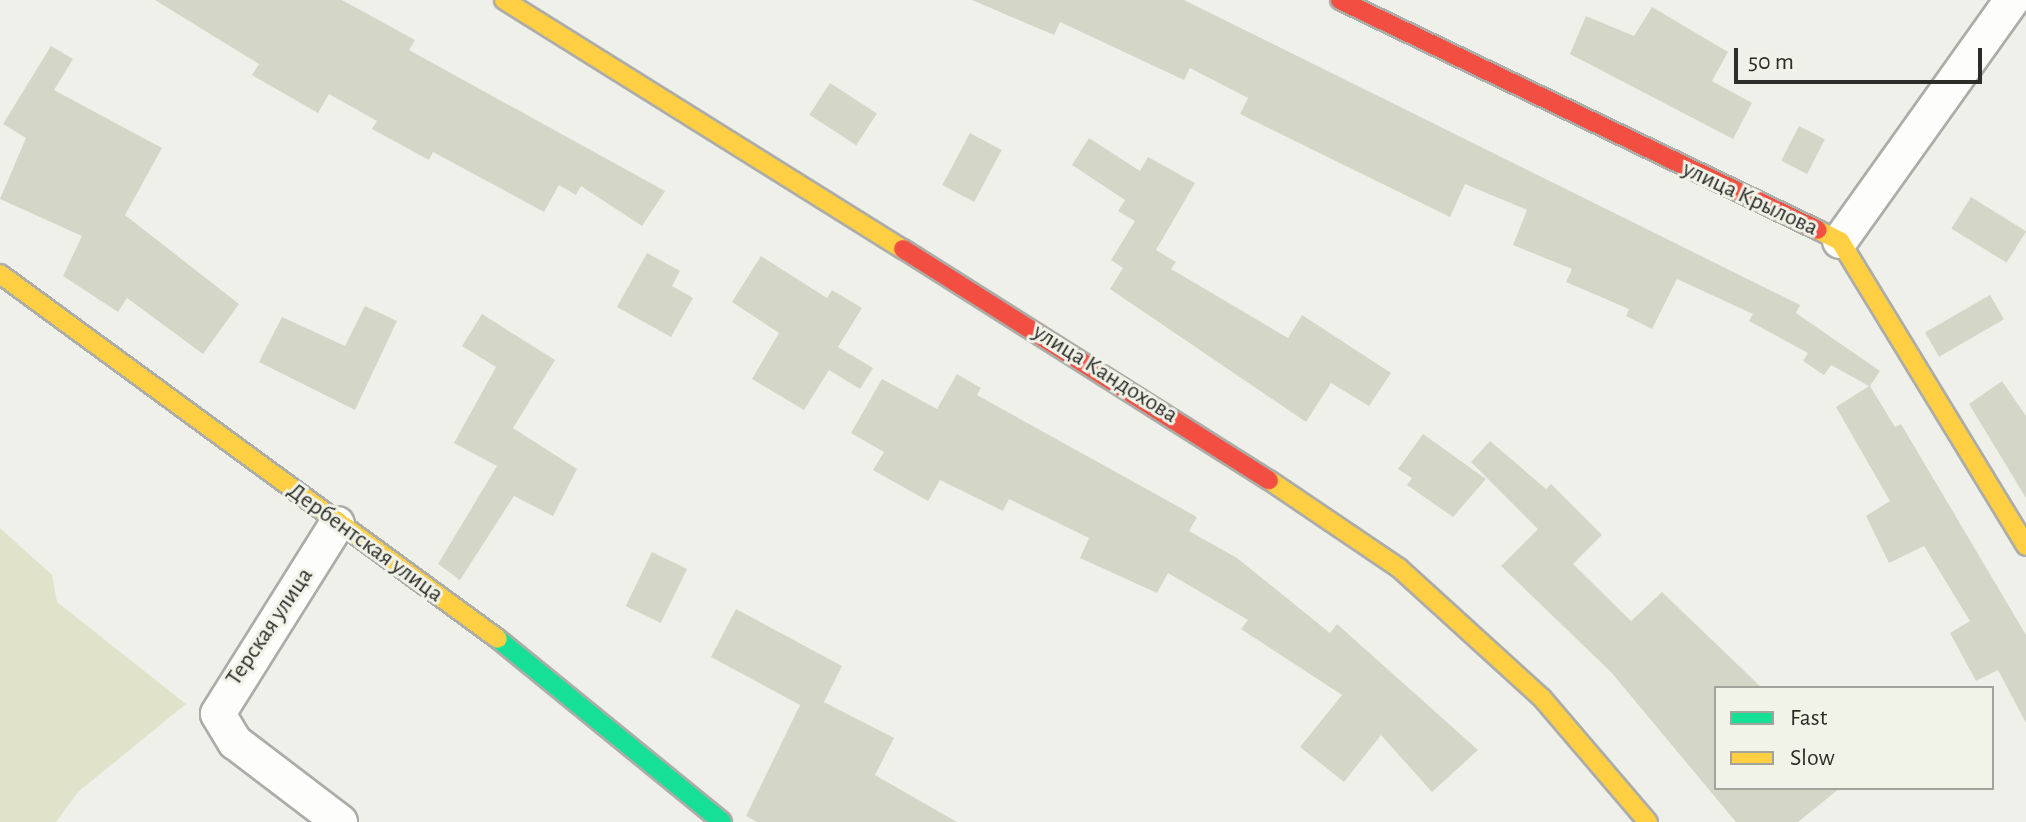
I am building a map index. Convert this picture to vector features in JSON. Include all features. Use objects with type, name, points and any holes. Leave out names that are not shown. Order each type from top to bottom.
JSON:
[{"type":"street","name":"улица Кандохова","points":[[504,0],[1203,435],[1399,568],[1542,698],[1648,822]]},
{"type":"street","name":"улица Крылова","points":[[1340,0],[1840,241],[2026,546]]},
{"type":"street","points":[[1840,241],[2012,0]]},
{"type":"street","name":"Дербентская улица","points":[[0,274],[526,660],[722,822]]},
{"type":"street","name":"Терская улица","points":[[337,524],[218,714],[235,742],[340,822]]},
{"type":"green space","points":[[0,528],[52,575],[57,602],[186,704],[78,792],[56,822],[0,822]]},
{"type":"building","points":[[155,0],[342,0],[415,40],[409,50],[665,191],[642,226],[581,186],[576,195],[559,185],[544,212],[433,152],[429,160],[372,129],[377,121],[329,94],[318,113],[252,75],[259,64]]},
{"type":"building","points":[[972,0],[1184,0],[1800,305],[1796,313],[1880,371],[1870,386],[1895,427],[1901,424],[2026,635],[2026,723],[1998,670],[1976,681],[1950,633],[1970,621],[1924,546],[1889,563],[1866,516],[1890,501],[1836,407],[1869,386],[1831,365],[1824,375],[1803,361],[1808,353],[1749,321],[1753,314],[1677,279],[1652,329],[1626,316],[1629,309],[1566,282],[1572,269],[1513,245],[1527,210],[1465,184],[1450,217],[1240,114],[1248,98],[1190,68],[1184,80],[1060,22],[1054,35]]},
{"type":"building","points":[[1652,7],[1728,52],[1712,81],[1752,103],[1733,139],[1570,54],[1586,16],[1634,36]]},
{"type":"building","points":[[51,46],[73,59],[54,90],[162,148],[125,215],[239,304],[203,354],[127,298],[118,312],[63,276],[82,236],[0,199],[26,138],[3,124]]},
{"type":"building","points":[[830,83],[877,113],[856,145],[809,115]]},
{"type":"building","points":[[1799,126],[1825,139],[1807,174],[1781,161]]},
{"type":"building","points":[[970,133],[1002,150],[974,202],[942,185]]},
{"type":"building","points":[[1089,138],[1140,171],[1148,157],[1195,183],[1156,250],[1176,262],[1171,269],[1288,338],[1302,315],[1391,373],[1369,406],[1331,383],[1306,422],[1110,289],[1123,268],[1111,260],[1135,221],[1118,211],[1125,200],[1072,165]]},
{"type":"building","points":[[1971,197],[2026,231],[2007,263],[1951,228]]},
{"type":"building","points":[[647,253],[680,271],[672,286],[693,298],[671,337],[617,307]]},
{"type":"building","points":[[761,256],[827,298],[832,290],[862,308],[838,347],[873,368],[860,389],[829,370],[804,410],[752,379],[779,333],[732,302]]},
{"type":"building","points":[[1990,295],[2004,319],[1939,357],[1925,332]]},
{"type":"building","points":[[365,306],[397,321],[355,410],[259,362],[282,317],[345,346]]},
{"type":"building","points":[[482,314],[555,360],[513,428],[577,469],[553,516],[514,496],[460,580],[438,564],[497,466],[454,443],[496,367],[462,346]]},
{"type":"building","points":[[957,374],[981,388],[977,395],[1197,517],[1189,531],[1237,558],[1330,633],[1337,624],[1478,750],[1432,792],[1381,735],[1344,782],[1300,747],[1342,695],[1241,629],[1248,620],[1168,573],[1157,593],[1080,558],[1089,538],[1009,499],[1003,511],[940,480],[928,501],[873,470],[884,452],[851,433],[882,379],[937,409]]},
{"type":"building","points":[[2002,381],[2026,416],[2026,498],[1969,404]]},
{"type":"building","points":[[1423,434],[1486,479],[1453,517],[1407,485],[1412,478],[1398,469]]},
{"type":"building","points":[[1490,441],[1546,489],[1551,484],[1602,535],[1573,564],[1631,621],[1662,592],[1760,686],[1714,686],[1714,790],[1838,790],[1798,822],[1736,822],[1611,672],[1501,566],[1538,529],[1471,462]]},
{"type":"building","points":[[652,552],[687,569],[661,623],[626,606]]},
{"type":"building","points":[[736,609],[842,666],[824,702],[894,738],[875,775],[957,822],[757,822],[746,816],[800,705],[711,657]]},
{"type":"traffic: fast","points":[[498,639],[722,822]]},
{"type":"traffic: slow","points":[[504,0],[903,249]]},
{"type":"traffic: slow","points":[[1818,230],[1840,241],[2026,546]]},
{"type":"traffic: slow","points":[[0,274],[498,639]]},
{"type":"traffic: slow","points":[[1269,480],[1399,568],[1542,698],[1648,822]]},
{"type":"traffic: jam","points":[[1340,0],[1818,230]]},
{"type":"traffic: jam","points":[[903,249],[1269,480]]}]
